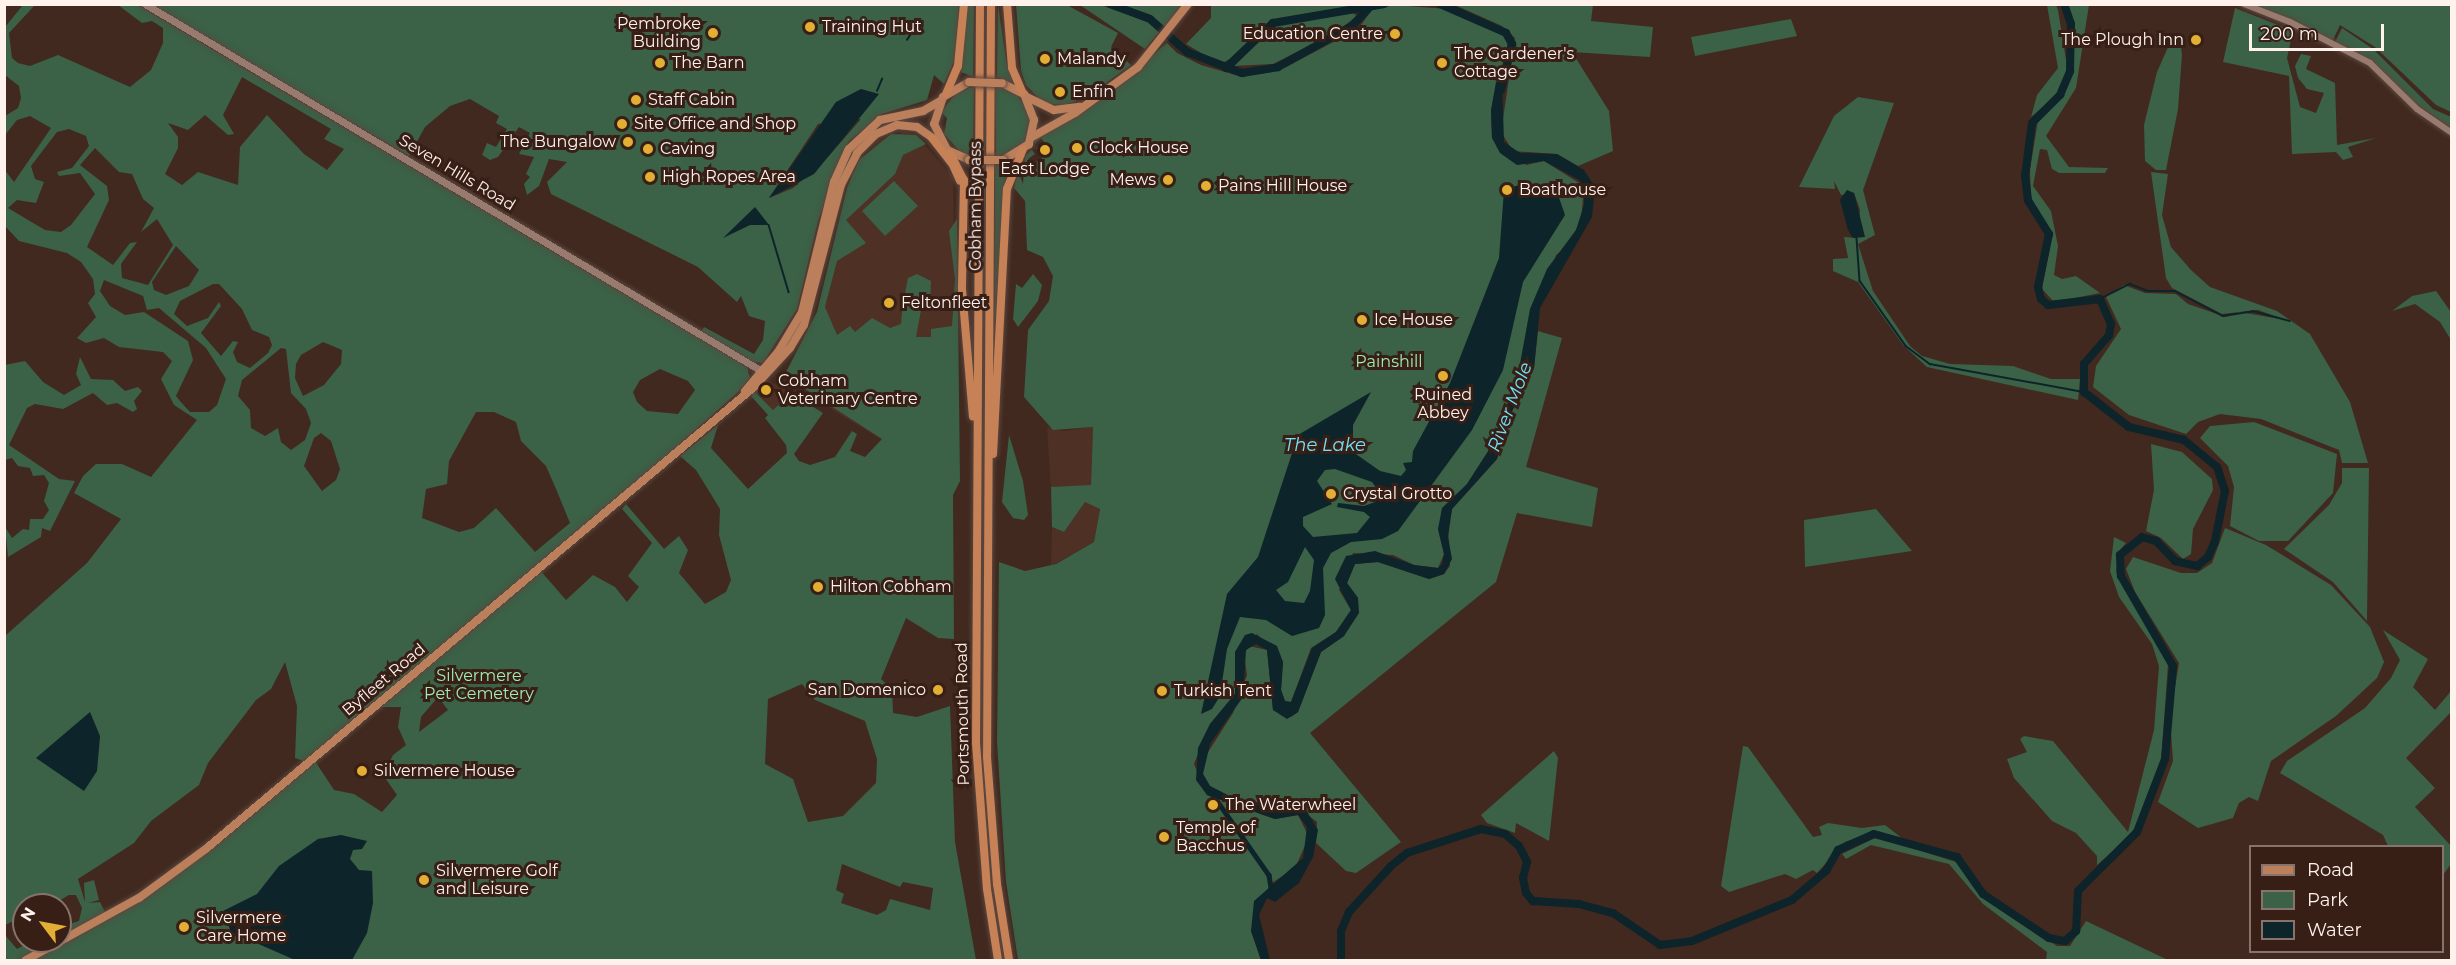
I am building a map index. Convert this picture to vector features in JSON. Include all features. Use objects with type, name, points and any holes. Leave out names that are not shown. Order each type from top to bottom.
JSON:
[{"type":"highway","points":[[946,94],[958,66],[964,4]]},
{"type":"highway","name":"Cobham Bypass","points":[[977,466],[980,4]]},
{"type":"highway","name":"Cobham Bypass","points":[[988,479],[991,4]]},
{"type":"highway","points":[[1007,4],[1012,68],[1025,94]]},
{"type":"highway","points":[[932,138],[958,173],[962,210]]},
{"type":"highway","points":[[988,479],[1008,181],[1023,150]]},
{"type":"highway","points":[[950,153],[963,173],[963,289],[977,466]]},
{"type":"highway","name":"Portsmouth Road","points":[[977,466],[977,785],[998,960]]},
{"type":"highway","name":"Portsmouth Road","points":[[988,479],[989,814],[1009,960]]},
{"type":"main road","name":"Seven Hills Road","points":[[145,4],[762,370]]},
{"type":"main road","points":[[932,138],[950,153],[969,160],[1003,160],[1023,150],[1032,137],[1082,106],[1133,70],[1158,46],[1186,8],[1193,4]]},
{"type":"main road","points":[[941,144],[934,124],[940,101],[946,94],[969,82],[1002,83],[1054,110],[1082,106]]},
{"type":"main road","points":[[1025,94],[1034,115],[1032,137]]},
{"type":"main road","name":"Byfleet Road","points":[[26,960],[139,898],[207,848],[742,395],[802,312],[834,182],[849,150],[880,120],[923,111],[940,101]]},
{"type":"main road","name":"Byfleet Road","points":[[762,370],[804,325],[825,258],[844,178],[863,146],[897,125],[913,126],[932,138]]},
{"type":"street","points":[[2244,4],[2290,22],[2370,63],[2417,109],[2451,133]]},
{"type":"shaded area","name":"Feltonfleet","points":[[904,132],[916,135],[953,177],[958,486],[833,410],[786,372],[817,312],[852,172],[878,141]]},
{"type":"shaded area","points":[[768,380],[791,393],[773,410],[755,392]]},
{"type":"shaded area","points":[[1047,427],[1064,431],[1093,427],[1091,486],[1051,487]]},
{"type":"shaded area","points":[[1085,502],[1100,508],[1094,542],[1051,566],[1052,527],[1064,532]]},
{"type":"green space","points":[[1211,4],[1368,5],[1271,21],[1240,54],[1220,64],[1186,44],[1211,18]]},
{"type":"green space","name":"Silvermere Pet Cemetery","points":[[23,5],[35,5],[9,33],[12,58],[18,63],[30,66],[58,55],[130,87],[151,70],[163,43],[163,28],[152,21],[142,23],[118,5],[138,5],[747,367],[750,378],[738,392],[539,569],[566,600],[593,575],[615,587],[627,602],[639,587],[628,576],[652,543],[622,509],[626,504],[664,549],[679,536],[688,550],[679,573],[705,604],[726,592],[731,580],[719,535],[720,509],[696,470],[680,456],[718,425],[711,448],[748,489],[787,453],[786,445],[765,418],[768,415],[751,396],[755,392],[773,410],[791,393],[823,413],[794,454],[799,461],[810,465],[835,457],[852,431],[857,434],[850,451],[865,457],[882,439],[791,380],[786,372],[817,312],[847,188],[859,160],[891,134],[916,135],[926,144],[903,155],[895,174],[846,220],[866,243],[837,261],[825,307],[837,335],[850,326],[855,332],[872,318],[890,328],[901,324],[903,300],[922,305],[916,337],[931,337],[931,329],[952,326],[955,279],[949,231],[957,219],[960,481],[953,495],[954,639],[938,638],[906,618],[881,679],[892,689],[893,713],[917,717],[950,706],[955,842],[976,960],[5,960],[5,935],[12,943],[12,953],[72,953],[72,923],[79,921],[82,908],[76,895],[72,893],[12,893],[12,922],[5,925],[5,636],[87,563],[121,519],[74,493],[83,476],[96,464],[122,464],[151,477],[197,420],[174,405],[161,379],[172,361],[163,352],[119,347],[104,338],[86,343],[77,338],[96,317],[88,303],[95,294],[93,279],[81,262],[67,253],[19,241],[5,226],[4,169],[14,182],[51,128],[30,116],[17,120],[5,135],[5,116],[18,108],[21,98],[19,86],[5,75],[5,27]],"holes":[[[242,77],[331,129],[324,139],[344,149],[327,170],[304,154],[267,115],[240,147],[238,185],[198,172],[182,185],[165,174],[178,148],[178,137],[168,123],[188,130],[205,115],[228,135],[234,134],[223,115]],[[69,129],[86,136],[89,146],[72,168],[57,172],[59,176],[80,173],[95,194],[71,225],[61,232],[45,230],[8,208],[17,200],[36,203],[44,182],[35,179],[31,166],[57,132]],[[95,148],[119,172],[132,174],[143,199],[154,208],[141,232],[157,219],[173,245],[148,285],[122,278],[121,264],[137,242],[130,243],[113,265],[87,247],[109,200],[107,186],[80,165]],[[176,246],[199,270],[189,286],[166,295],[154,290],[152,282]],[[104,280],[143,296],[147,310],[159,308],[206,348],[226,379],[217,405],[209,412],[190,412],[176,396],[193,360],[188,341],[144,312],[125,315],[110,306],[100,291]],[[213,284],[219,284],[242,309],[252,330],[269,337],[272,345],[268,353],[250,368],[237,362],[233,352],[238,342],[233,341],[221,356],[201,333],[221,306],[219,302],[208,318],[187,326],[174,314],[180,301]],[[323,342],[342,350],[341,364],[324,385],[303,396],[295,378],[296,364],[301,355]],[[281,348],[286,349],[291,393],[306,409],[311,423],[305,440],[291,450],[281,442],[278,428],[265,436],[251,428],[250,410],[238,396],[242,380]],[[660,369],[688,381],[695,390],[678,414],[647,411],[637,402],[633,392],[640,380]],[[476,412],[494,412],[516,422],[521,441],[546,466],[570,523],[535,552],[496,508],[474,528],[459,532],[422,518],[426,489],[447,484],[449,461]],[[321,433],[331,441],[340,469],[336,480],[322,491],[304,466],[314,438]],[[285,662],[297,706],[295,758],[306,762],[170,876],[107,916],[100,902],[88,903],[99,900],[94,880],[84,883],[85,902],[78,879],[134,843],[151,821],[199,785],[208,763],[256,700],[271,689]],[[802,684],[815,700],[865,721],[877,759],[876,783],[843,816],[808,822],[793,779],[765,764],[768,699]],[[438,697],[448,710],[419,732],[421,717]],[[374,707],[401,707],[398,727],[406,745],[393,755],[383,775],[397,795],[382,812],[354,794],[334,790],[315,761]],[[842,864],[900,887],[903,882],[933,888],[930,910],[890,899],[886,910],[877,915],[841,903],[844,894],[836,890]]]},
{"type":"green space","points":[[150,5],[959,5],[956,57],[944,84],[934,75],[927,100],[882,114],[849,141],[818,221],[797,309],[763,363],[749,361],[700,333],[704,327],[754,354],[763,340],[765,321],[749,316],[741,296],[737,302],[698,267],[551,194],[547,182],[567,162],[549,159],[539,186],[527,195],[524,184],[530,177],[526,174],[534,157],[519,154],[530,133],[519,127],[498,157],[490,160],[482,155],[487,143],[496,147],[507,129],[496,123],[499,116],[470,99],[450,106],[425,127],[409,156]],"holes":[[[861,119],[828,157],[793,188],[769,198],[818,124]]]},
{"type":"green space","points":[[967,5],[974,5],[973,77],[961,72]]},
{"type":"green space","points":[[998,5],[1007,66],[1016,84],[997,77]]},
{"type":"green space","points":[[1016,5],[1067,5],[1118,33],[1111,47],[1131,65],[1089,95],[1066,105],[1044,104],[1026,85],[1021,70]]},
{"type":"green space","points":[[1080,5],[1101,5],[1148,22],[1160,31],[1145,49]]},
{"type":"green space","points":[[1122,5],[1182,5],[1165,27],[1149,14]]},
{"type":"green space","name":"Painshill","points":[[1394,5],[1448,9],[1503,35],[1508,43],[1491,110],[1492,138],[1526,165],[1544,161],[1584,186],[1581,220],[1568,245],[1556,255],[1496,439],[1438,529],[1444,554],[1438,568],[1414,565],[1393,555],[1353,553],[1339,590],[1351,610],[1336,632],[1311,648],[1291,702],[1285,701],[1281,690],[1283,662],[1257,634],[1235,652],[1235,694],[1210,724],[1194,764],[1207,795],[1275,819],[1298,815],[1309,837],[1295,868],[1270,884],[1251,931],[1261,960],[1018,960],[1006,882],[997,742],[999,562],[1025,571],[1056,564],[1094,542],[1100,509],[1085,502],[1064,532],[1052,527],[1051,487],[1091,485],[1093,427],[1053,430],[1024,397],[1028,330],[1049,301],[1053,276],[1043,257],[1027,250],[1025,201],[1014,188],[1018,170],[1023,184],[1025,156],[1032,150],[1035,154],[1028,159],[1030,163],[1043,160],[1036,148],[1044,142],[1041,138],[1034,144],[1036,139],[1104,96],[1167,43],[1177,53],[1201,65],[1242,77],[1286,67],[1358,29],[1372,10]]},
{"type":"green space","points":[[1455,5],[1593,5],[1591,21],[1653,27],[1650,57],[1572,52],[1609,111],[1613,151],[1578,166],[1557,154],[1513,151],[1501,132],[1515,38],[1502,26]]},
{"type":"green space","points":[[2047,5],[2056,5],[2058,10],[2068,72],[2057,95],[2031,117],[2037,95],[2058,68]]},
{"type":"green space","points":[[2068,5],[2089,5],[2076,88],[2046,136],[2069,167],[2108,168],[2105,173],[2059,173],[2052,169],[2047,150],[2040,149],[2033,186],[2051,211],[2058,246],[2054,275],[2062,279],[2076,276],[2100,293],[2054,302],[2042,289],[2052,237],[2031,200],[2030,170],[2038,120],[2058,102],[2073,72],[2074,22]]},
{"type":"green space","points":[[2256,5],[2451,5],[2451,112],[2436,105],[2375,47],[2340,25],[2332,42]]},
{"type":"green space","points":[[2235,8],[2293,31],[2287,58],[2300,107],[2316,113],[2324,93],[2307,89],[2298,78],[2295,66],[2301,54],[2311,56],[2306,69],[2335,83],[2337,145],[2376,138],[2348,147],[2353,157],[2343,160],[2336,152],[2292,154],[2289,76],[2223,62]]},
{"type":"green space","points":[[1353,13],[1357,16],[1336,32],[1273,64],[1234,66],[1276,25]]},
{"type":"green space","points":[[1791,19],[1797,36],[1695,56],[1691,37]]},
{"type":"green space","points":[[2342,28],[2373,49],[2433,109],[2451,117],[2451,128],[2415,103],[2379,67],[2335,42]]},
{"type":"green space","points":[[2173,36],[2180,37],[2182,55],[2178,109],[2166,170],[2156,170],[2145,161],[2144,125],[2157,72]]},
{"type":"green space","points":[[974,87],[973,156],[963,155],[944,134],[947,118],[941,112],[958,91]]},
{"type":"green space","points":[[995,87],[1013,90],[1031,113],[1026,142],[1009,156],[996,156]]},
{"type":"green space","points":[[1858,97],[1894,103],[1863,190],[1875,235],[1858,244],[1873,291],[1910,346],[1922,356],[1950,364],[2013,366],[2051,379],[2080,379],[2078,400],[1927,367],[1903,345],[1858,282],[1833,271],[1833,259],[1848,258],[1844,237],[1857,238],[1860,210],[1854,193],[1841,195],[1834,181],[1835,189],[1799,187],[1834,116]]},
{"type":"green space","points":[[1015,159],[1005,182],[998,319],[994,319],[995,166]]},
{"type":"green space","points":[[2151,172],[2168,174],[2162,215],[2171,247],[2191,270],[2210,287],[2277,311],[2310,334],[2350,402],[2368,463],[2342,463],[2339,450],[2261,419],[2220,414],[2198,422],[2186,434],[2129,415],[2093,387],[2096,366],[2121,329],[2106,297],[2124,285],[2145,293],[2176,294],[2188,304],[2226,317],[2240,312],[2222,314],[2172,288],[2166,278]],"holes":[[[2258,310],[2286,320],[2240,312]]]},
{"type":"green space","points":[[894,181],[918,206],[885,236],[862,211]]},
{"type":"green space","points":[[917,274],[931,281],[930,305],[904,298],[908,278]]},
{"type":"green space","points":[[1033,274],[1042,285],[1038,301],[1018,327],[1013,319],[1016,284],[1022,288]]},
{"type":"green space","points":[[2436,291],[2451,312],[2451,340],[2440,322],[2415,304],[2392,311],[2412,296]]},
{"type":"green space","points":[[1538,331],[1562,338],[1526,467],[1598,488],[1592,527],[1517,513],[1496,582],[1310,733],[1401,842],[1356,873],[1346,871],[1316,843],[1317,822],[1299,808],[1271,808],[1235,799],[1210,786],[1203,774],[1203,760],[1233,713],[1247,675],[1244,654],[1249,646],[1267,650],[1273,710],[1291,717],[1298,712],[1321,652],[1344,636],[1358,598],[1347,583],[1355,564],[1378,562],[1429,579],[1444,574],[1450,566],[1448,529],[1452,509],[1497,459],[1508,419],[1534,368]]},
{"type":"green space","points":[[80,357],[91,379],[113,380],[125,391],[138,387],[142,391],[134,401],[137,409],[133,412],[117,403],[107,405],[93,393],[63,409],[35,404],[27,408],[9,445],[59,479],[75,481],[50,531],[42,528],[41,537],[8,557],[5,527],[12,538],[23,529],[29,530],[30,519],[43,519],[49,510],[44,501],[49,483],[44,475],[33,476],[30,468],[18,466],[12,458],[5,460],[5,365],[25,361],[43,382],[64,395],[81,385],[76,374]]},
{"type":"green space","points":[[2254,422],[2337,454],[2333,493],[2288,541],[2259,541],[2230,526],[2234,487],[2228,466],[2200,438],[2210,426]]},
{"type":"green space","points":[[1009,435],[1023,481],[1028,515],[1024,520],[1013,518],[1002,502]]},
{"type":"green space","points":[[2151,444],[2182,452],[2212,479],[2213,490],[2193,529],[2191,554],[2183,559],[2161,538],[2146,531],[2154,490]]},
{"type":"green space","points":[[2342,468],[2369,468],[2367,621],[2333,582],[2284,549],[2329,505],[2342,483]]},
{"type":"green space","points":[[1876,509],[1912,551],[1805,567],[1804,520]]},
{"type":"green space","points":[[2225,528],[2266,545],[2331,585],[2370,627],[2384,662],[2377,678],[2336,716],[2271,761],[2258,801],[2249,797],[2239,803],[2233,818],[2198,828],[2158,802],[2173,761],[2170,719],[2179,663],[2135,592],[2126,569],[2133,557],[2181,573],[2197,573],[2212,563]]},
{"type":"green space","points":[[2114,537],[2126,543],[2118,552],[2116,572],[2168,664],[2161,762],[2144,814],[2131,835],[2097,865],[2097,856],[2076,833],[2052,821],[2014,778],[2007,759],[2027,752],[2020,739],[2024,736],[2053,741],[2128,832],[2154,730],[2159,666],[2152,644],[2119,597],[2110,571]]},
{"type":"green space","points":[[2383,630],[2428,659],[2413,687],[2435,710],[2451,691],[2451,712],[2406,758],[2435,788],[2415,807],[2451,846],[2451,864],[2444,874],[2444,845],[2388,845],[2383,835],[2280,773],[2287,761],[2365,708],[2391,678],[2400,660]]},
{"type":"green space","points":[[1743,746],[1748,747],[1813,837],[1822,835],[1819,827],[1828,823],[1862,828],[1885,825],[1903,839],[1877,831],[1845,842],[1817,873],[1813,870],[1796,879],[1785,874],[1729,892],[1721,886]]},
{"type":"green space","points":[[1554,751],[1558,758],[1549,841],[1516,823],[1515,833],[1487,823],[1481,815]]},
{"type":"green space","points":[[1877,837],[1956,862],[1977,892],[2057,946],[2070,946],[2086,921],[2168,960],[2046,960],[2047,952],[1983,904],[1949,864],[1871,845],[1846,859],[1842,854]]},
{"type":"water","points":[[1502,80],[1504,142],[1520,153],[1557,154],[1584,170],[1595,187],[1592,217],[1540,308],[1534,368],[1508,419],[1497,459],[1452,509],[1448,537],[1452,559],[1444,574],[1429,579],[1378,562],[1355,564],[1347,583],[1358,598],[1359,613],[1344,636],[1321,652],[1298,712],[1287,719],[1273,710],[1267,650],[1256,644],[1246,650],[1243,697],[1210,744],[1203,774],[1210,786],[1235,799],[1271,808],[1306,810],[1318,830],[1313,857],[1299,883],[1275,902],[1267,898],[1259,915],[1270,960],[1261,960],[1251,931],[1254,901],[1303,858],[1307,827],[1298,815],[1275,819],[1207,795],[1196,780],[1198,748],[1210,724],[1235,694],[1235,652],[1245,635],[1252,633],[1277,646],[1283,662],[1281,690],[1285,701],[1291,702],[1312,648],[1336,632],[1351,610],[1335,579],[1346,556],[1375,551],[1414,565],[1438,568],[1442,564],[1444,554],[1438,529],[1442,508],[1467,484],[1496,439],[1518,375],[1530,309],[1547,269],[1576,230],[1584,205],[1584,187],[1579,180],[1544,161],[1517,165],[1500,153],[1492,138],[1491,110],[1496,82]]},
{"type":"water","points":[[861,89],[879,94],[814,174],[769,198],[836,102]]},
{"type":"water","name":"The Lake","points":[[1525,183],[1557,192],[1565,215],[1523,282],[1503,370],[1472,430],[1398,531],[1382,539],[1351,542],[1331,553],[1323,568],[1325,615],[1319,628],[1292,636],[1266,620],[1240,617],[1227,649],[1220,696],[1212,709],[1201,714],[1227,594],[1258,557],[1298,435],[1371,392],[1353,425],[1353,452],[1380,471],[1401,476],[1406,470],[1403,463],[1412,462],[1413,451],[1450,383],[1499,258],[1504,190]],"holes":[[[1335,469],[1372,482],[1380,493],[1375,502],[1364,506],[1338,503],[1337,507],[1364,512],[1370,517],[1357,533],[1313,537],[1303,526],[1303,517],[1332,504],[1317,481],[1325,470]],[[1305,547],[1314,560],[1310,591],[1304,603],[1285,601],[1276,590],[1288,582]]]},
{"type":"water","points":[[1847,190],[1854,193],[1865,237],[1853,238],[1848,230],[1840,200]]},
{"type":"water","points":[[755,207],[769,225],[750,225],[723,238]]},
{"type":"water","points":[[90,712],[100,736],[97,771],[84,791],[36,758]]},
{"type":"water","points":[[341,835],[367,841],[362,849],[353,850],[350,859],[359,870],[372,871],[373,903],[367,933],[352,960],[295,960],[231,932],[226,919],[217,914],[257,894],[279,866],[318,839]]},
{"type":"waterway","name":"River Mole","points":[[1110,4],[1150,19],[1187,52],[1242,73],[1278,67],[1352,26],[1369,8]]},
{"type":"waterway","name":"River Mole","points":[[1226,68],[1273,23],[1384,4]]},
{"type":"waterway","name":"River Mole","points":[[1440,4],[1506,33],[1512,44],[1501,90]]},
{"type":"waterway","name":"River Mole","points":[[1341,960],[1341,931],[1349,912],[1391,866],[1407,853],[1481,829],[1505,834],[1519,846],[1527,862],[1523,878],[1526,893],[1533,901],[1579,904],[1613,913],[1660,945],[1692,941],[1792,900],[1826,871],[1838,850],[1874,834],[1957,857],[1983,894],[2049,938],[2065,941],[2076,931],[2078,891],[2137,832],[2165,759],[2173,666],[2121,576],[2120,555],[2142,537],[2156,541],[2175,561],[2197,566],[2208,557],[2215,541],[2225,491],[2217,467],[2184,440],[2129,427],[2084,392],[2084,364],[2109,335],[2111,324],[2100,299],[2048,305],[2041,299],[2038,287],[2049,234],[2028,200],[2025,176],[2032,123],[2060,95],[2070,71],[2071,24],[2064,4]]},
{"type":"waterway","points":[[907,40],[920,20]]},
{"type":"waterway","points":[[877,91],[882,79]]},
{"type":"waterway","points":[[769,225],[789,292]]},
{"type":"waterway","points":[[1857,238],[1860,281],[1906,346],[1930,364],[2084,392]]},
{"type":"waterway","points":[[2100,299],[2130,284],[2148,291],[2175,291],[2223,316],[2253,311],[2290,321]]},
{"type":"waterway","points":[[1211,792],[1269,875],[1271,887]]},
{"type":"place","name":"Training Hut","points":[[810,27]]},
{"type":"place","name":"Pembroke Building","points":[[713,33]]},
{"type":"place","name":"Education Centre","points":[[1395,34]]},
{"type":"place","name":"The Plough Inn","points":[[2196,40]]},
{"type":"place","name":"Malandy","points":[[1045,59]]},
{"type":"place","name":"The Barn","points":[[660,63]]},
{"type":"place","name":"The Gardener's Cottage","points":[[1442,63]]},
{"type":"place","name":"Enfin","points":[[1060,92]]},
{"type":"place","name":"Staff Cabin","points":[[636,100]]},
{"type":"place","name":"Site Office and Shop","points":[[622,124]]},
{"type":"place","name":"The Bungalow","points":[[628,142]]},
{"type":"place","name":"Clock House","points":[[1077,148]]},
{"type":"place","name":"Caving","points":[[648,149]]},
{"type":"place","name":"East Lodge","points":[[1045,150]]},
{"type":"place","name":"High Ropes Area","points":[[650,177]]},
{"type":"place","name":"Mews","points":[[1168,180]]},
{"type":"place","name":"Pains Hill House","points":[[1206,186]]},
{"type":"place","name":"Boathouse","points":[[1507,190]]},
{"type":"place","name":"Feltonfleet","points":[[889,303]]},
{"type":"place","name":"Ice House","points":[[1362,320]]},
{"type":"place","name":"Ruined Abbey","points":[[1443,376]]},
{"type":"place","name":"Cobham Veterinary Centre","points":[[766,390]]},
{"type":"place","name":"Crystal Grotto","points":[[1331,494]]},
{"type":"place","name":"Hilton Cobham","points":[[818,587]]},
{"type":"place","name":"San Domenico","points":[[938,690]]},
{"type":"place","name":"Turkish Tent","points":[[1162,691]]},
{"type":"place","name":"Silvermere House","points":[[362,771]]},
{"type":"place","name":"The Waterwheel","points":[[1213,805]]},
{"type":"place","name":"Temple of Bacchus","points":[[1164,837]]},
{"type":"place","name":"Silvermere Golf and Leisure","points":[[424,880]]},
{"type":"place","name":"Silvermere Care Home","points":[[184,927]]}]
